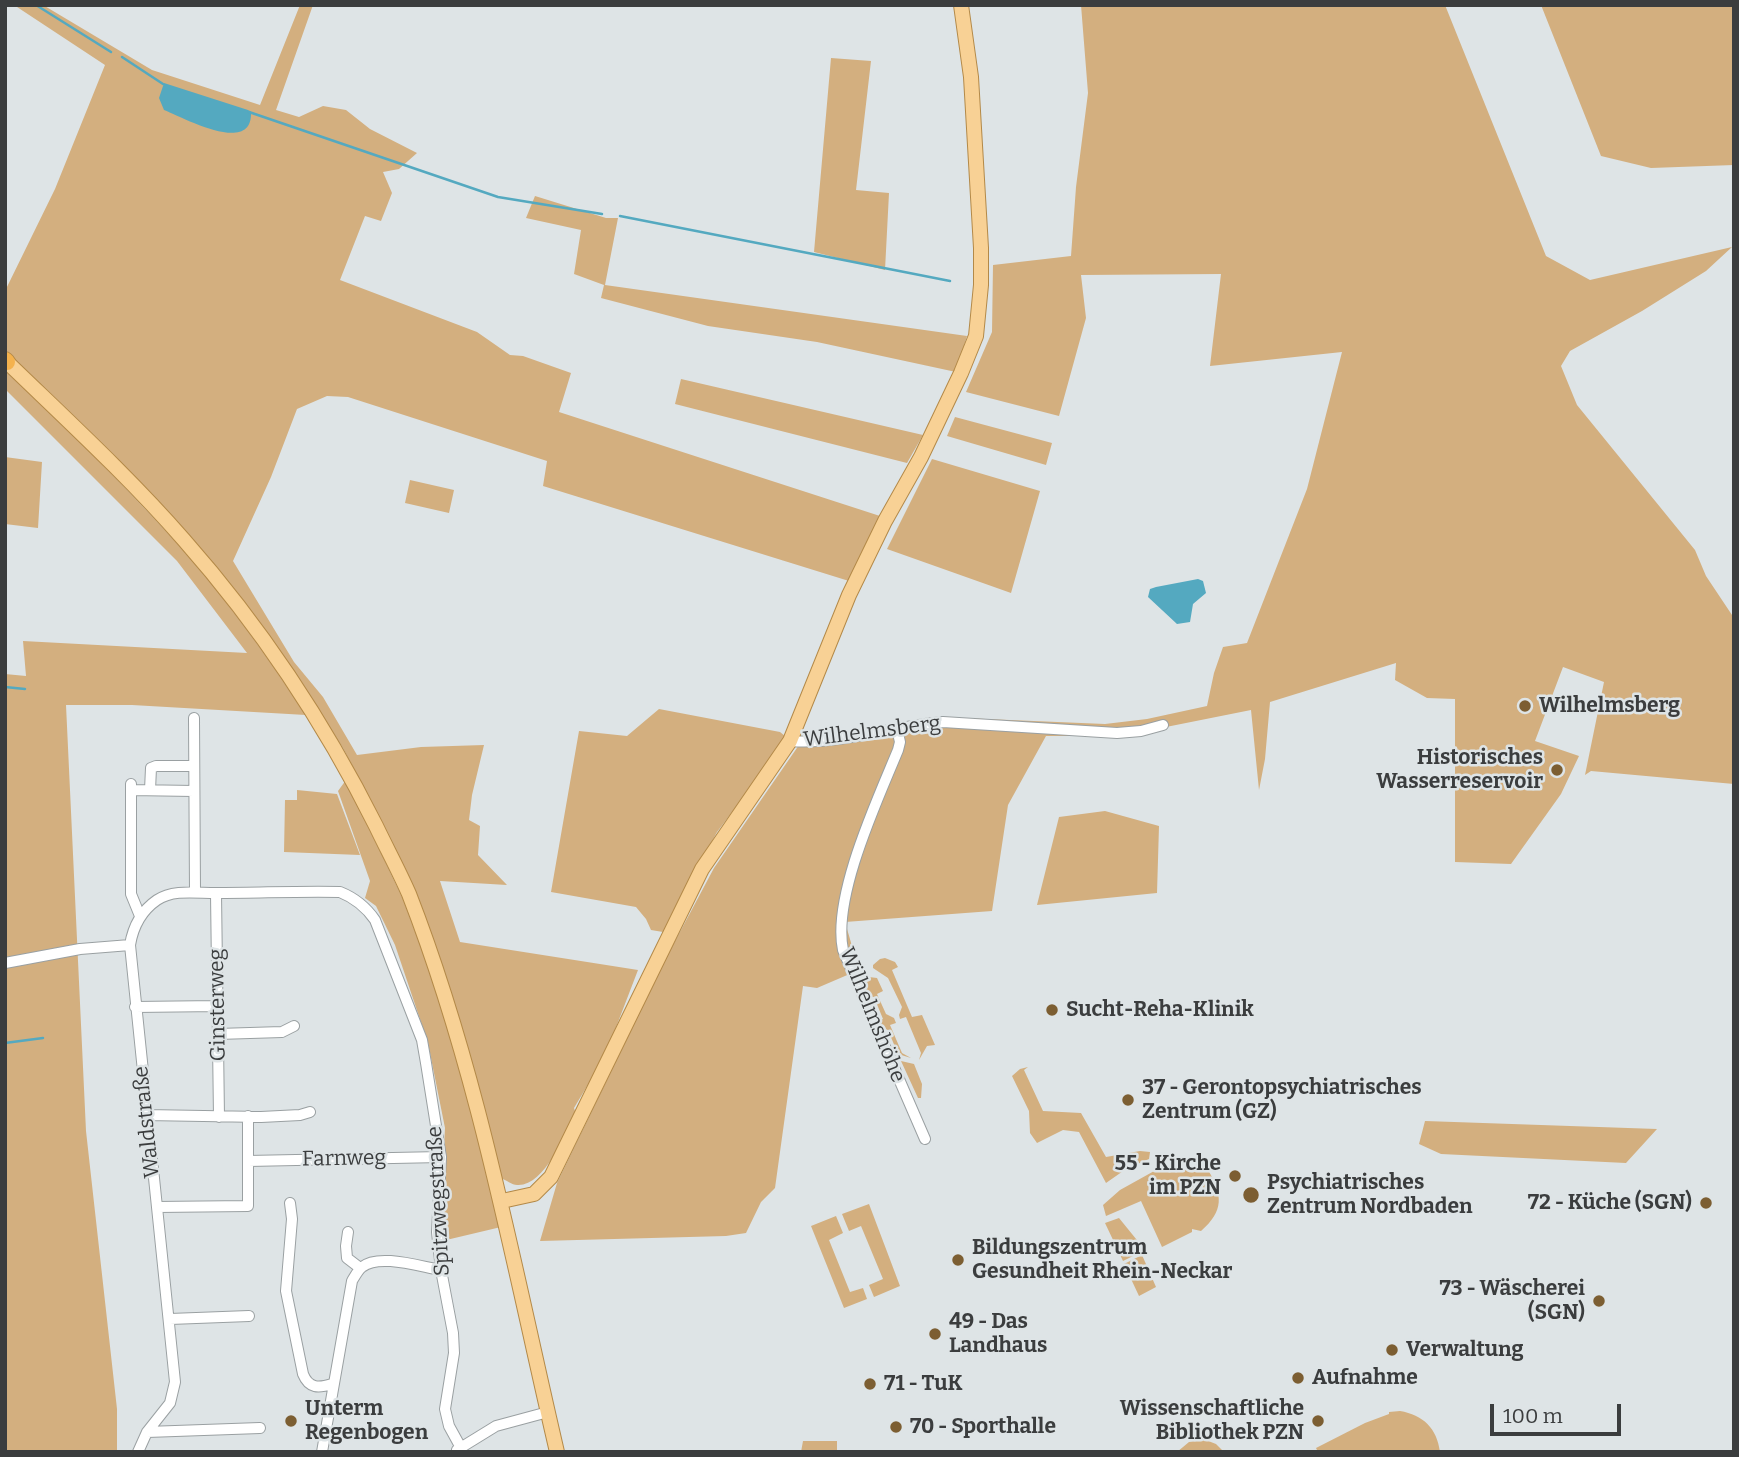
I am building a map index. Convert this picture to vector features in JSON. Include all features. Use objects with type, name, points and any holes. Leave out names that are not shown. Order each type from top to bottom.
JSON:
[{"type":"main road","points":[[502,1201],[534,1194],[551,1177],[702,869],[790,741],[849,595],[932,433],[976,336],[981,248],[971,77],[961,5]]},
{"type":"main road","points":[[6,361],[183,539],[237,604],[286,672],[340,758],[392,859],[408,893],[472,1084],[502,1201],[557,1452]]},
{"type":"street","points":[[194,719],[195,892]]},
{"type":"street","name":"Wilhelmsberg","points":[[790,741],[817,740],[943,722],[1117,733],[1141,731],[1163,725]]},
{"type":"street","name":"Wilhelmshöhe","points":[[897,729],[900,742],[898,750],[855,863],[842,912],[841,939],[925,1139]]},
{"type":"street","points":[[150,790],[151,768],[194,766]]},
{"type":"street","points":[[140,916],[131,894],[131,787],[194,791]]},
{"type":"street","name":"Spitzwegstraße","points":[[140,916],[156,900],[167,895],[195,892],[340,892],[351,896],[366,908],[375,920],[422,1040],[441,1157],[436,1216],[454,1353],[445,1409],[457,1449]]},
{"type":"street","name":"Ginsterweg","points":[[216,894],[219,1117]]},
{"type":"street","name":"Waldstraße","points":[[138,1452],[147,1432],[170,1404],[175,1382],[130,945],[132,931],[140,916]]},
{"type":"street","points":[[5,963],[80,950],[130,945]]},
{"type":"street","points":[[135,1007],[218,1006]]},
{"type":"street","points":[[218,1034],[282,1032],[294,1026]]},
{"type":"street","points":[[146,1115],[219,1117],[300,1115],[310,1112]]},
{"type":"street","points":[[157,1208],[248,1206],[248,1116]]},
{"type":"street","name":"Farnweg","points":[[248,1161],[441,1157]]},
{"type":"street","points":[[289,1203],[292,1219],[286,1291],[303,1374],[313,1387],[332,1384]]},
{"type":"street","points":[[348,1232],[347,1258],[360,1268]]},
{"type":"street","points":[[322,1452],[352,1281],[360,1268],[383,1260],[441,1270]]},
{"type":"street","points":[[170,1319],[249,1317]]},
{"type":"street","points":[[457,1449],[496,1426],[548,1412]]},
{"type":"street","points":[[147,1432],[260,1427]]},
{"type":"shaded area","points":[[14,5],[43,5],[152,70],[260,105],[300,5],[313,5],[276,110],[299,117],[323,106],[346,110],[370,129],[417,153],[399,169],[383,172],[392,193],[381,221],[365,216],[340,280],[477,332],[510,355],[523,356],[571,373],[559,412],[880,516],[849,581],[543,486],[547,461],[348,397],[327,396],[297,409],[271,477],[233,561],[294,662],[323,697],[357,755],[421,747],[484,745],[469,820],[480,826],[478,855],[507,885],[440,881],[460,942],[638,970],[605,1056],[574,1108],[576,1114],[566,1134],[545,1169],[527,1183],[515,1185],[501,1178],[453,1003],[378,815],[343,748],[293,671],[95,439],[5,351],[5,291],[55,189],[105,65]]},
{"type":"shaded area","points":[[1081,5],[1445,5],[1546,256],[1590,280],[1732,247],[1706,271],[1570,351],[1561,366],[1577,405],[1695,550],[1706,576],[1734,618],[1734,784],[1591,771],[1585,775],[1604,682],[1563,667],[1535,741],[1579,756],[1561,794],[1511,864],[1455,862],[1455,699],[1427,698],[1395,680],[1396,663],[1270,702],[1265,759],[1259,790],[1251,710],[1151,730],[1138,736],[1046,736],[1008,805],[992,911],[845,922],[859,970],[817,988],[803,986],[775,1188],[761,1202],[746,1233],[726,1236],[540,1241],[557,1183],[664,962],[714,868],[799,745],[820,743],[816,735],[841,734],[938,717],[1105,724],[1147,719],[1207,706],[1223,647],[1247,643],[1307,489],[1342,352],[1210,366],[1221,274],[1081,275],[1086,318],[1059,416],[966,392],[992,332],[993,265],[1071,256],[1076,187],[1088,93]]},
{"type":"shaded area","points":[[1541,5],[1734,5],[1734,165],[1651,168],[1601,156]]},
{"type":"shaded area","points":[[831,58],[871,61],[856,190],[889,193],[885,270],[814,252]]},
{"type":"shaded area","points":[[535,196],[606,218],[618,218],[605,285],[967,336],[956,372],[817,342],[708,326],[601,298],[604,285],[574,274],[581,230],[526,218]]},
{"type":"shaded area","points":[[5,369],[112,474],[192,561],[243,625],[306,715],[132,705],[66,705],[86,1131],[117,1409],[117,1452],[5,1452],[5,674],[26,676],[23,641],[247,653],[177,561],[5,389]]},
{"type":"shaded area","points":[[681,379],[923,435],[907,463],[675,404]]},
{"type":"shaded area","points":[[955,417],[1052,443],[1046,465],[947,436]]},
{"type":"shaded area","points":[[5,457],[42,462],[38,528],[5,524]]},
{"type":"shaded area","points":[[932,459],[1040,491],[1011,593],[887,549]]},
{"type":"shaded area","points":[[410,480],[454,490],[449,513],[405,503]]},
{"type":"shaded area","points":[[659,709],[780,732],[785,736],[763,771],[717,832],[663,932],[651,930],[636,907],[551,892],[579,731],[627,736]]},
{"type":"shaded area","points":[[346,780],[403,899],[445,1012],[501,1227],[442,1241],[445,1128],[428,1043],[395,945],[376,906],[365,898],[370,881],[338,791]]},
{"type":"shaded area","points":[[297,790],[337,794],[360,855],[284,852],[285,800],[297,800]]},
{"type":"shaded area","points":[[1105,811],[1159,826],[1157,893],[1037,905],[1059,817]]},
{"type":"shaded area","points":[[880,959],[895,962],[898,967],[892,970],[912,1017],[922,1015],[935,1045],[927,1046],[919,1060],[921,1053],[906,1017],[900,1019],[902,1007],[888,978],[873,968]]},
{"type":"shaded area","points":[[865,978],[877,978],[883,991],[877,994],[886,1014],[894,1018],[896,1023],[890,1025],[902,1053],[911,1058],[898,1054],[888,1030],[880,1027],[878,1021],[883,1019],[874,997],[866,996],[863,983]]},
{"type":"shaded area","points":[[901,1061],[914,1064],[922,1084],[921,1098],[918,1098]]},
{"type":"shaded area","points":[[1028,1067],[1024,1070],[1043,1111],[1081,1113],[1106,1157],[1140,1151],[1150,1152],[1149,1159],[1126,1169],[1106,1183],[1079,1132],[1063,1130],[1037,1143],[1030,1133],[1029,1111],[1012,1076],[1020,1069]]},
{"type":"shaded area","points":[[1425,1121],[1657,1129],[1626,1163],[1441,1154],[1419,1144]]},
{"type":"shaded area","points":[[1156,1170],[1208,1170],[1219,1202],[1214,1217],[1201,1231],[1192,1229],[1192,1232],[1162,1247],[1141,1201],[1106,1216],[1103,1205],[1120,1190]]},
{"type":"shaded area","points":[[869,1204],[900,1286],[874,1297],[869,1285],[883,1279],[861,1226],[849,1231],[842,1214]]},
{"type":"shaded area","points":[[836,1216],[843,1233],[829,1240],[850,1292],[863,1288],[867,1299],[844,1308],[811,1226]]},
{"type":"shaded area","points":[[1119,1218],[1145,1250],[1123,1261],[1105,1223]]},
{"type":"shaded area","points":[[1142,1255],[1156,1287],[1139,1296],[1124,1264]]},
{"type":"shaded area","points":[[1400,1411],[1416,1416],[1428,1424],[1436,1436],[1440,1452],[1318,1452],[1316,1448],[1389,1412]]},
{"type":"shaded area","points":[[1203,1439],[1216,1444],[1224,1452],[1177,1452],[1189,1442]]},
{"type":"shaded area","points":[[803,1441],[837,1441],[837,1452],[801,1452]]},
{"type":"water","points":[[164,83],[248,110],[251,112],[249,125],[241,131],[230,133],[216,131],[164,110],[159,98]]},
{"type":"water","points":[[1198,579],[1203,581],[1206,593],[1193,604],[1190,622],[1177,624],[1148,597],[1150,589]]},
{"type":"waterway","points":[[36,5],[111,52]]},
{"type":"waterway","points":[[122,57],[163,84]]},
{"type":"waterway","points":[[249,112],[498,197],[602,214]]},
{"type":"waterway","points":[[620,216],[950,281]]},
{"type":"waterway","points":[[5,687],[25,689]]},
{"type":"waterway","points":[[5,1043],[43,1038]]},
{"type":"place","name":"Wilhelmsberg","points":[[1525,706]]},
{"type":"place","name":"Historisches Wasserreservoir","points":[[1557,770]]},
{"type":"place","name":"Sucht-Reha-Klinik","points":[[1052,1010]]},
{"type":"place","name":"37 - Gerontopsychiatrisches Zentrum (GZ)","points":[[1128,1100]]},
{"type":"place","name":"55 - Kirche im PZN","points":[[1235,1176]]},
{"type":"place","name":"Psychiatrisches Zentrum Nordbaden","points":[[1251,1195]]},
{"type":"place","name":"72 - Küche (SGN)","points":[[1706,1203]]},
{"type":"place","name":"Bildungszentrum Gesundheit Rhein-Neckar","points":[[958,1260]]},
{"type":"place","name":"73 - Wäscherei (SGN)","points":[[1599,1301]]},
{"type":"place","name":"49 - Das Landhaus","points":[[935,1334]]},
{"type":"place","name":"Verwaltung","points":[[1392,1350]]},
{"type":"place","name":"Aufnahme","points":[[1298,1378]]},
{"type":"place","name":"71 - TuK","points":[[870,1384]]},
{"type":"place","name":"Unterm Regenbogen","points":[[291,1421]]},
{"type":"place","name":"Wissenschaftliche Bibliothek PZN","points":[[1318,1421]]},
{"type":"place","name":"70 - Sporthalle","points":[[896,1427]]}]
